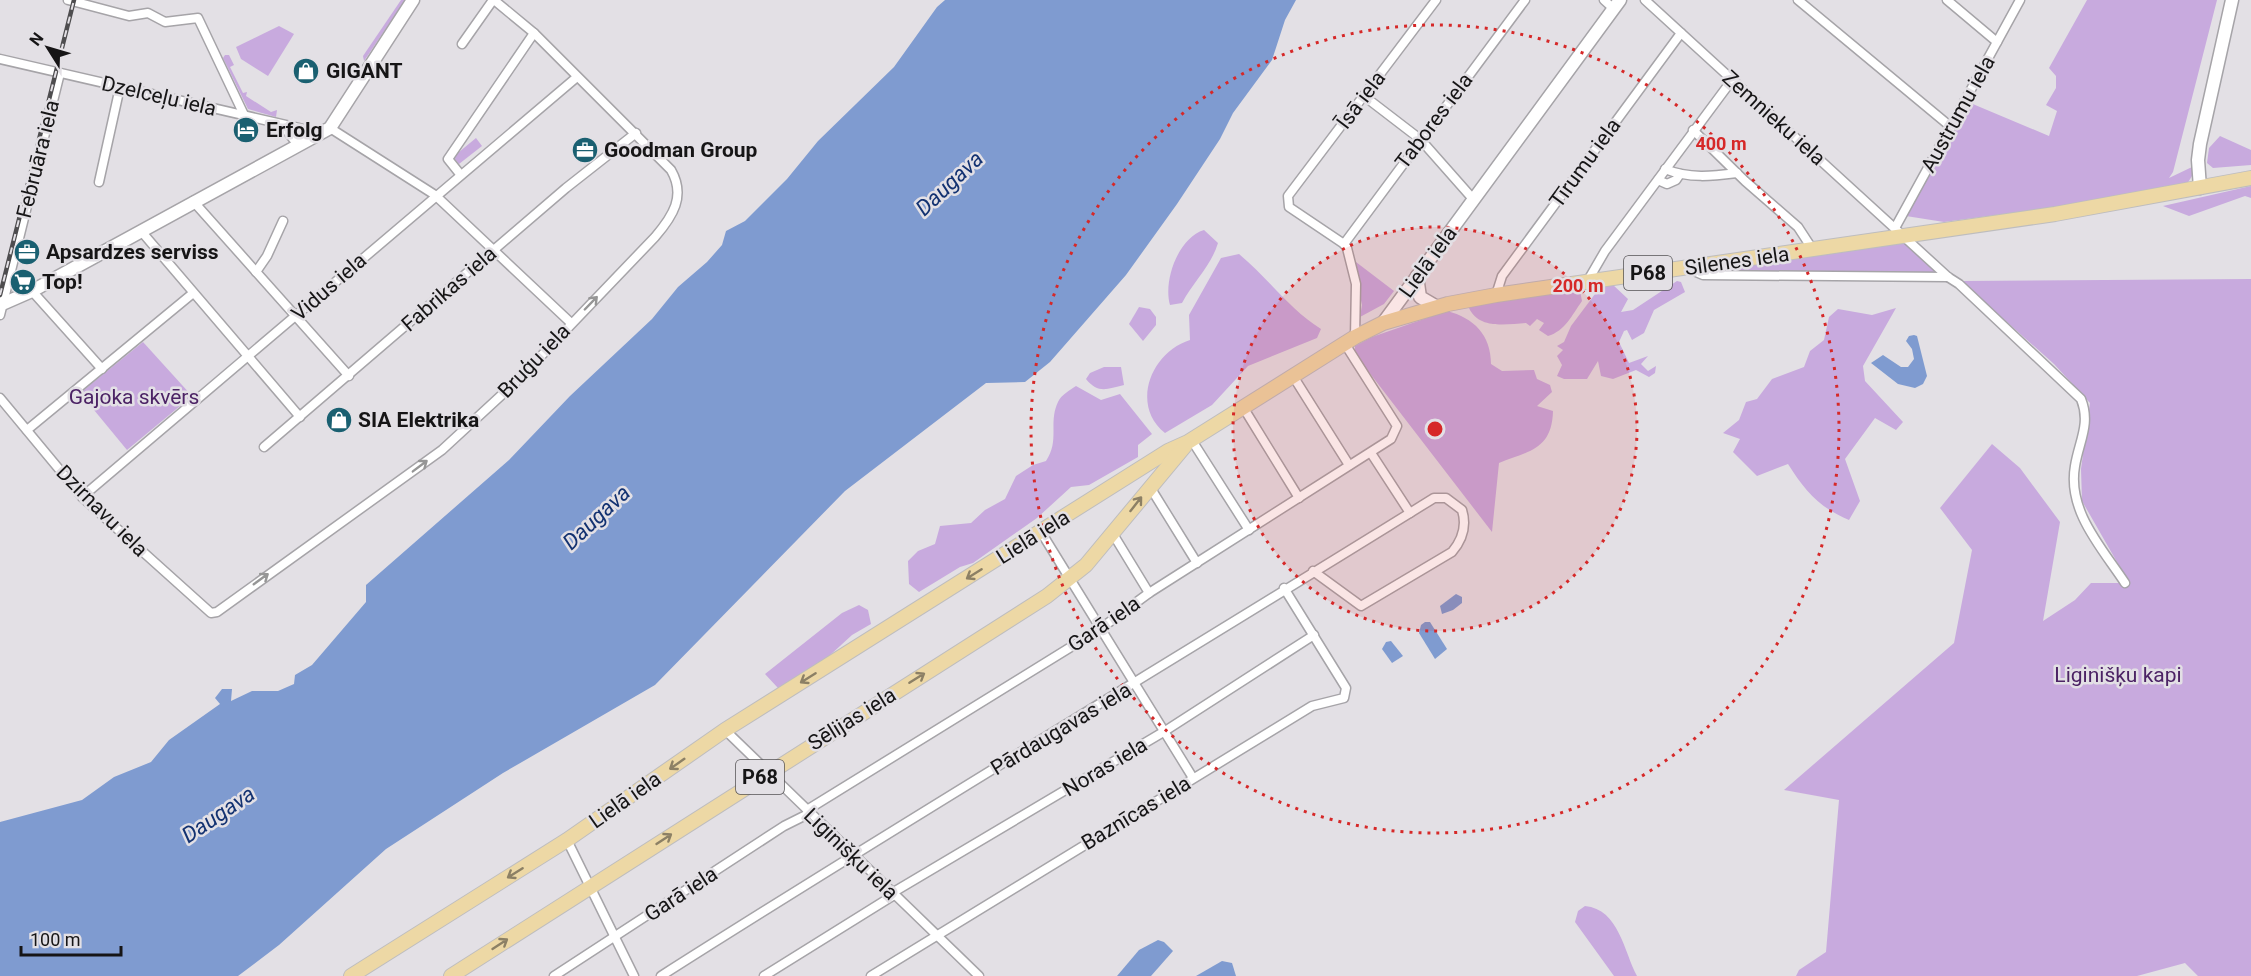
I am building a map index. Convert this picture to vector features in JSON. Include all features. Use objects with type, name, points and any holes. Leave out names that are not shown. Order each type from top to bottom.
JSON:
[{"type":"main road","name":"P68","points":[[1904,233],[2065,213],[2251,178]]},
{"type":"main road","name":"Silenes iela","points":[[1383,323],[1437,307],[1496,296],[1813,251],[1904,233]]},
{"type":"main road","name":"Lielā iela","points":[[351,976],[567,840],[725,730],[1168,451],[1190,440],[1383,323]]},
{"type":"main road","name":"Sēlijas iela","points":[[451,976],[767,772],[1047,596],[1086,566],[1190,440]]},
{"type":"street","points":[[68,0],[129,15],[148,14],[165,22],[198,18],[245,117]]},
{"type":"street","points":[[1,308],[326,130],[412,0]]},
{"type":"street","points":[[462,44],[494,0],[534,33],[636,133]]},
{"type":"street","name":"Īsā iela","points":[[1344,244],[1288,207],[1288,196],[1436,0]]},
{"type":"street","name":"Tabores iela","points":[[1344,244],[1526,0]]},
{"type":"street","points":[[1604,0],[1617,5]]},
{"type":"street","name":"Zemnieku iela","points":[[1645,0],[1904,233],[1948,277],[1974,298],[2081,399],[2087,424],[2075,468],[2074,489],[2080,515],[2125,583]]},
{"type":"street","points":[[1798,0],[1951,127]]},
{"type":"street","points":[[1947,0],[1997,42]]},
{"type":"street","name":"Austrumu iela","points":[[1904,233],[1951,127],[2020,0]]},
{"type":"street","points":[[2200,188],[2198,160],[2200,144],[2232,0]]},
{"type":"street","name":"Lielā iela","points":[[1383,323],[1617,5]]},
{"type":"street","points":[[460,174],[448,159],[534,33]]},
{"type":"street","name":"Tīrumu iela","points":[[1496,296],[1502,276],[1681,33]]},
{"type":"street","name":"Dzelceļu iela","points":[[0,59],[245,117],[282,125],[326,130]]},
{"type":"street","name":"Februāra iela","points":[[1,308],[60,73]]},
{"type":"street","name":"Vidus iela","points":[[82,497],[249,357],[435,195],[577,77]]},
{"type":"street","points":[[1587,282],[1605,251],[1732,80]]},
{"type":"street","points":[[99,182],[120,87]]},
{"type":"street","points":[[1364,96],[1420,140],[1473,199]]},
{"type":"street","points":[[282,125],[298,145]]},
{"type":"street","points":[[326,130],[435,195],[571,323]]},
{"type":"street","points":[[1693,130],[1798,227],[1813,251]]},
{"type":"street","name":"Bruģu iela","points":[[213,612],[442,450],[511,388],[670,220],[679,188],[671,170],[636,133]]},
{"type":"street","name":"Fabrikas iela","points":[[264,447],[494,250],[636,133]]},
{"type":"street","points":[[1665,169],[1680,174],[1707,176],[1737,173]]},
{"type":"street","points":[[1658,180],[1666,184],[1676,180],[1680,174]]},
{"type":"street","points":[[193,201],[349,376]]},
{"type":"street","points":[[256,272],[267,256],[283,222]]},
{"type":"street","points":[[141,231],[192,294],[300,417]]},
{"type":"street","points":[[1344,244],[1356,284],[1358,324],[1350,341]]},
{"type":"street","points":[[1685,268],[1703,275],[1948,277]]},
{"type":"street","points":[[1417,276],[1420,297],[1437,307]]},
{"type":"street","points":[[32,291],[102,369]]},
{"type":"street","points":[[27,430],[192,294]]},
{"type":"street","name":"Garā iela","points":[[554,976],[784,826],[1100,629],[1149,593],[1391,439],[1397,431],[1397,426],[1350,341]]},
{"type":"street","points":[[1293,376],[1349,465]]},
{"type":"street","name":"Dzirnavu iela","points":[[0,399],[82,497],[213,612]]},
{"type":"street","points":[[1243,406],[1299,498]]},
{"type":"street","points":[[1190,440],[1249,530]]},
{"type":"street","points":[[1371,453],[1410,513]]},
{"type":"street","points":[[1150,487],[1197,563]]},
{"type":"street","name":"Pārdaugavas iela","points":[[661,976],[852,855],[1136,683],[1284,588],[1434,498],[1446,498],[1461,510],[1464,528],[1460,541],[1452,552],[1361,606],[1313,571]]},
{"type":"street","points":[[1041,532],[1193,778]]},
{"type":"street","points":[[1113,534],[1149,593]]},
{"type":"street","points":[[1284,588],[1314,635]]},
{"type":"street","name":"Noras iela","points":[[764,976],[893,894],[1165,731],[1314,635]]},
{"type":"street","name":"Baznīcas iela","points":[[871,976],[1312,706],[1344,698],[1346,688],[1314,635]]},
{"type":"street","name":"Liginišķu iela","points":[[725,730],[979,976]]},
{"type":"street","points":[[567,840],[634,976]]},
{"type":"green space","points":[[401,0],[405,0],[364,61],[363,56]]},
{"type":"green space","points":[[2087,0],[2217,0],[2173,172],[2169,178],[2192,167],[2192,176],[2187,184],[2049,208],[1944,222],[1906,216],[1968,102],[2049,136],[2057,111],[2046,105],[2056,88],[2056,76],[2049,68]]},
{"type":"green space","points":[[279,26],[294,34],[268,76],[241,59],[236,47]]},
{"type":"green space","points":[[229,55],[234,65],[230,67],[243,93],[247,92],[246,96],[271,112],[277,110],[276,117],[248,109],[223,58]]},
{"type":"green space","points":[[2220,136],[2251,150],[2251,165],[2213,168],[2207,163],[2209,148]]},
{"type":"green space","points":[[476,138],[482,146],[459,164],[453,157]]},
{"type":"green space","points":[[2251,186],[2251,198],[2245,196],[2189,216],[2163,206]]},
{"type":"green space","points":[[1204,230],[1218,243],[1215,251],[1182,303],[1170,305],[1169,284],[1175,262],[1187,242]]},
{"type":"green space","points":[[1908,243],[1941,273],[1707,272]]},
{"type":"green space","points":[[1239,254],[1289,303],[1321,329],[1317,338],[1248,366],[1212,405],[1165,433],[1154,421],[1149,408],[1147,394],[1150,380],[1156,367],[1165,356],[1176,346],[1190,340],[1189,315],[1221,258]]},
{"type":"green space","points":[[1352,259],[1394,291],[1384,304],[1360,317],[1362,305]]},
{"type":"green space","name":"Liginišķu kapi","points":[[2251,279],[2251,976],[2198,976],[2185,963],[2137,976],[1796,976],[1799,970],[1826,952],[1839,800],[1784,790],[1954,643],[1972,550],[1940,508],[1992,444],[2020,468],[2060,522],[2043,621],[2075,600],[2091,583],[2129,583],[2082,501],[2081,469],[2090,403],[2054,364],[1961,281]]},
{"type":"green space","points":[[1677,281],[1681,282],[1685,292],[1654,310],[1644,333],[1632,340],[1627,330],[1624,331],[1619,342],[1629,363],[1648,356],[1641,364],[1648,371],[1656,366],[1655,373],[1649,377],[1636,370],[1613,379],[1601,376],[1598,361],[1587,379],[1564,379],[1557,376],[1562,365],[1557,356],[1563,350],[1557,346],[1564,342],[1571,326],[1598,290],[1612,284],[1628,299],[1621,312],[1633,310]]},
{"type":"green space","points":[[1580,291],[1582,301],[1564,326],[1548,336],[1539,330],[1544,323],[1537,319],[1530,326],[1526,323],[1486,323],[1479,320],[1469,308],[1472,305]]},
{"type":"green space","points":[[1139,307],[1150,309],[1156,317],[1156,325],[1143,341],[1129,324]]},
{"type":"green space","points":[[1896,308],[1863,366],[1865,381],[1903,422],[1896,430],[1875,418],[1845,459],[1860,501],[1849,520],[1814,498],[1788,464],[1757,476],[1733,452],[1740,439],[1723,433],[1739,420],[1746,402],[1757,399],[1772,379],[1804,367],[1810,351],[1824,340],[1829,317],[1838,309],[1872,315]]},
{"type":"green space","points":[[1447,311],[1465,318],[1479,329],[1488,344],[1491,364],[1502,371],[1534,370],[1537,379],[1550,385],[1552,392],[1537,406],[1553,411],[1552,424],[1544,441],[1529,451],[1499,463],[1492,532],[1355,354],[1355,346],[1372,337]]},
{"type":"green space","name":"Gajoka skvērs","points":[[143,342],[192,396],[127,450],[80,393]]},
{"type":"green space","points":[[1104,367],[1121,367],[1124,385],[1099,389],[1090,384],[1086,379],[1090,373]]},
{"type":"green space","points":[[1076,386],[1101,400],[1120,394],[1152,434],[1138,445],[1138,457],[1089,485],[1071,487],[1037,518],[973,563],[960,567],[919,592],[909,584],[908,561],[918,551],[935,544],[940,526],[971,523],[985,510],[1005,499],[1016,476],[1033,465],[1046,461],[1052,446],[1054,417],[1058,402],[1063,395]]},
{"type":"green space","points":[[859,605],[868,610],[871,624],[852,635],[828,657],[778,688],[765,674],[842,613]]},
{"type":"green space","points":[[1585,906],[1606,915],[1613,923],[1637,976],[1614,976],[1575,922],[1578,911]]},
{"type":"water","name":"Daugava","points":[[945,0],[1296,0],[1285,20],[1272,60],[1233,113],[1220,139],[1177,204],[1126,275],[1050,362],[1025,382],[986,383],[845,491],[655,685],[503,773],[386,849],[279,945],[238,976],[0,976],[0,822],[82,800],[114,777],[151,762],[169,740],[220,704],[215,698],[222,689],[232,689],[231,701],[252,691],[278,691],[294,684],[295,675],[312,665],[366,602],[366,585],[509,460],[570,396],[652,319],[678,287],[707,262],[722,245],[726,231],[745,221],[787,179],[818,141],[894,67],[937,7]]},
{"type":"water","points":[[1909,336],[1917,336],[1927,376],[1923,384],[1915,388],[1898,384],[1871,363],[1883,355],[1901,367],[1908,367],[1914,359],[1912,349],[1906,341]]},
{"type":"water","points":[[1456,594],[1462,597],[1462,603],[1442,614],[1440,606]]},
{"type":"water","points":[[1430,622],[1447,649],[1435,659],[1419,633],[1421,625]]},
{"type":"water","points":[[1391,641],[1403,656],[1392,663],[1382,649],[1386,642]]},
{"type":"water","points":[[1158,940],[1164,942],[1173,951],[1151,976],[1117,976],[1139,950]]},
{"type":"water","points":[[1222,961],[1232,963],[1236,976],[1196,976]]},
{"type":"railway","points":[[0,295],[74,0]]},
{"type":"place","name":"GIGANT","points":[[306,71]]},
{"type":"place","name":"Erfolg","points":[[246,130]]},
{"type":"place","name":"Goodman Group","points":[[585,150]]},
{"type":"place","name":"Apsardzes serviss","points":[[27,252]]},
{"type":"place","name":"Top!","points":[[23,282]]},
{"type":"place","name":"SIA Elektrika","points":[[339,420]]}]
